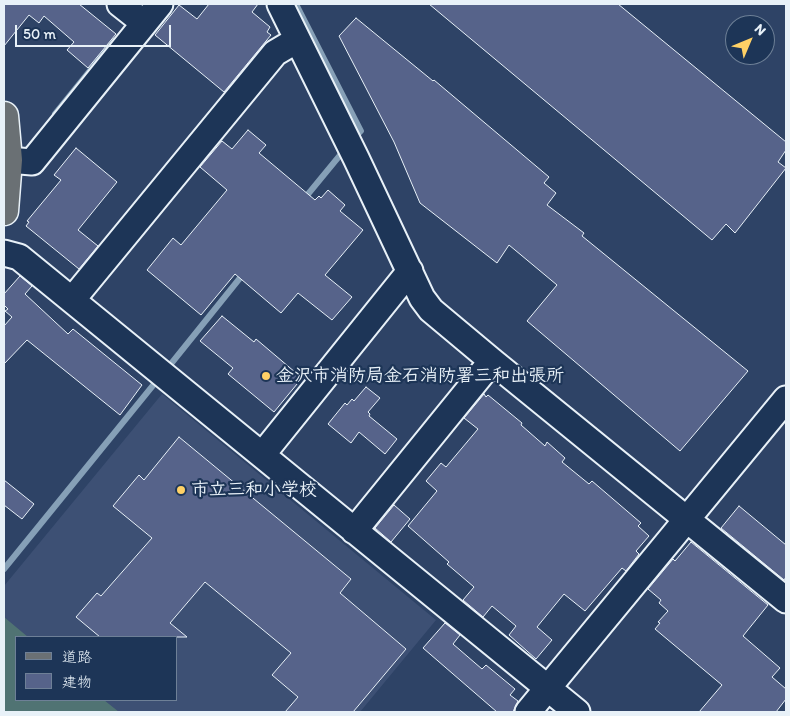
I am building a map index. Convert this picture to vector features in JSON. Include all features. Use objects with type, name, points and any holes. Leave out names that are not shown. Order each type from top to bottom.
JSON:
[{"type":"main road","points":[[4,116],[8,160],[4,211]]},
{"type":"street","points":[[120,4],[144,23]]},
{"type":"street","points":[[8,160],[32,162],[160,4]]},
{"type":"street","points":[[280,4],[422,298],[431,310],[492,362],[786,600]]},
{"type":"street","points":[[72,300],[274,53],[297,40]]},
{"type":"street","points":[[4,252],[19,256],[577,712]]},
{"type":"street","points":[[262,455],[410,271]]},
{"type":"street","points":[[354,531],[492,362]]},
{"type":"street","points":[[528,712],[786,399]]},
{"type":"shaded area","name":"市立三和小学校","points":[[162,394],[436,620],[360,712],[4,712],[4,586]]},
{"type":"green space","points":[[4,617],[27,636],[15,636],[15,701],[105,701],[119,712],[4,712]]},
{"type":"building","points":[[4,4],[79,4],[116,34],[88,68],[67,50],[74,42],[44,16],[39,23],[29,15],[4,46]]},
{"type":"building","points":[[209,4],[258,4],[252,12],[270,27],[267,32],[271,35],[224,92],[155,35],[179,5],[197,19]]},
{"type":"building","points":[[429,4],[618,4],[786,142],[786,150],[778,162],[786,168],[735,233],[726,224],[712,240]]},
{"type":"building","points":[[356,18],[434,80],[549,177],[544,183],[556,193],[547,205],[584,233],[582,236],[748,371],[680,451],[527,321],[557,285],[509,245],[497,263],[420,203],[394,142],[339,36]]},
{"type":"building","points":[[248,130],[266,145],[259,153],[315,200],[319,196],[321,198],[328,190],[345,205],[340,211],[363,230],[325,275],[352,297],[332,320],[298,293],[281,313],[235,274],[201,315],[147,270],[173,238],[181,245],[227,190],[200,167],[222,141],[232,149]]},
{"type":"building","points":[[76,148],[117,182],[78,230],[98,246],[79,269],[26,226],[29,222],[27,221],[61,180],[54,175]]},
{"type":"building","points":[[20,276],[32,286],[25,294],[68,334],[73,329],[142,385],[120,415],[27,340],[4,364],[4,326],[12,317],[5,311],[8,309],[4,305],[4,294]]},
{"type":"building","points":[[222,316],[254,342],[256,339],[302,378],[274,412],[228,374],[233,368],[200,341]]},
{"type":"building","points":[[366,387],[380,398],[368,412],[369,416],[397,439],[385,454],[359,432],[351,443],[328,424],[345,403],[347,405],[352,399],[354,401]]},
{"type":"building","points":[[484,394],[486,397],[488,395],[522,423],[521,425],[545,446],[547,442],[565,458],[562,462],[589,484],[592,481],[641,523],[638,526],[649,536],[636,551],[639,554],[626,571],[622,568],[585,611],[564,594],[537,627],[552,640],[536,659],[509,635],[516,626],[492,606],[483,617],[463,600],[474,587],[408,526],[437,491],[426,481],[441,463],[446,467],[478,429],[464,418]]},
{"type":"building","points":[[179,437],[351,579],[340,593],[406,649],[353,712],[285,712],[298,697],[272,675],[291,653],[205,582],[170,623],[187,637],[99,636],[76,617],[97,593],[101,596],[152,538],[113,506],[139,475],[144,480]]},
{"type":"building","points":[[4,480],[34,504],[22,519],[4,505]]},
{"type":"building","points":[[394,505],[410,519],[391,542],[375,528]]},
{"type":"building","points":[[739,506],[786,545],[786,577],[784,580],[721,528]]},
{"type":"building","points":[[691,542],[768,605],[743,636],[780,668],[772,677],[786,689],[786,699],[776,712],[699,712],[722,685],[655,629],[660,623],[658,622],[668,611],[659,603],[661,600],[648,589],[673,559],[675,561]]},
{"type":"building","points":[[445,623],[460,635],[453,644],[482,669],[486,665],[515,689],[510,695],[518,701],[513,712],[497,712],[423,648]]},
{"type":"waterway","points":[[296,4],[361,131],[357,135]]},
{"type":"waterway","points":[[55,114],[114,41]]},
{"type":"waterway","points":[[304,199],[341,154]]},
{"type":"waterway","points":[[166,370],[244,273]]},
{"type":"waterway","points":[[4,569],[159,378]]},
{"type":"place","name":"金沢市消防局金石消防署三和出張所","points":[[266,376]]},
{"type":"place","name":"市立三和小学校","points":[[181,490]]}]
